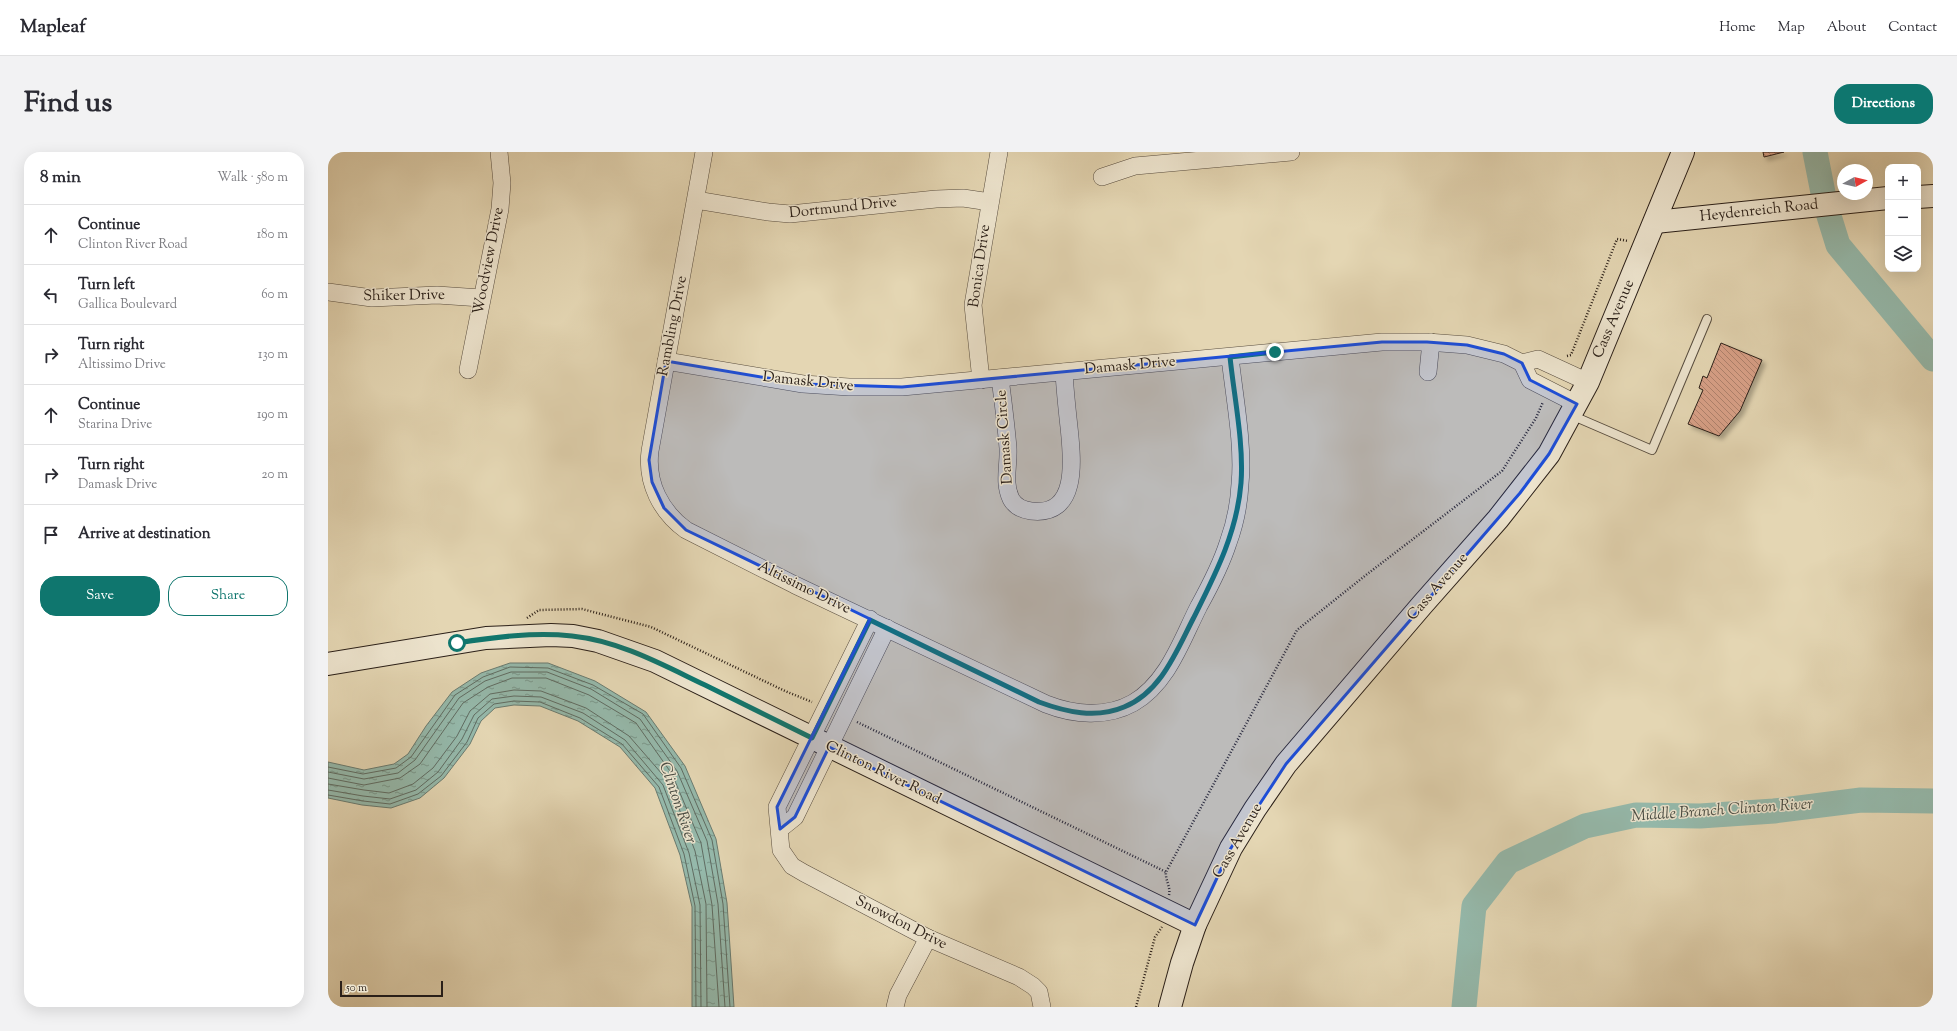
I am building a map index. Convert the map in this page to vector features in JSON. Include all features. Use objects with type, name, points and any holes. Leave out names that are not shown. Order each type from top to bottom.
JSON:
[{"type":"street","name":"Woodview Drive","points":[[468,370],[481,298],[500,209],[502,183],[500,152]]},
{"type":"street","name":"Rambling Drive","points":[[659,500],[652,482],[649,460],[704,152]]},
{"type":"street","name":"Bonica Drive","points":[[981,380],[973,305],[999,152]]},
{"type":"street","points":[[1102,177],[1136,166],[1291,152]]},
{"type":"street","name":"Cass Avenue","points":[[1170,1007],[1182,963],[1195,925],[1231,848],[1255,809],[1286,764],[1520,493],[1549,454],[1588,382],[1683,152]]},
{"type":"street","points":[[1921,197],[1933,196]]},
{"type":"street","name":"Dortmund Drive","points":[[696,200],[768,212],[790,214],[936,199],[963,198],[990,202]]},
{"type":"street","name":"Heydenreich Road","points":[[1655,222],[1884,199]]},
{"type":"street","name":"Shiker Drive","points":[[328,292],[372,298],[437,295],[481,298]]},
{"type":"street","name":"Damask Drive","points":[[666,360],[803,384],[849,388],[902,387],[1382,342],[1431,342],[1467,345],[1488,349],[1522,363],[1538,359],[1588,382]]},
{"type":"street","points":[[1428,372],[1431,342]]},
{"type":"street","name":"Altissimo Drive","points":[[659,500],[669,515],[686,530],[795,585],[1051,706],[1086,714],[1116,710],[1141,698],[1165,671],[1220,564],[1229,542],[1237,512],[1241,482],[1239,445],[1230,357]]},
{"type":"street","points":[[1522,363],[1530,380],[1549,389],[1574,409]]},
{"type":"street","name":"Damask Circle","points":[[1000,378],[1008,450],[1007,488],[1016,505],[1029,511],[1041,511],[1054,507],[1063,500],[1068,488],[1072,469],[1064,372]]},
{"type":"street","points":[[820,742],[827,707],[870,620]]},
{"type":"street","points":[[820,742],[844,716],[887,628]]},
{"type":"street","name":"Clinton River Road","points":[[328,664],[486,638],[518,635],[573,636],[622,648],[655,661],[1195,925]]},
{"type":"street","name":"Snowdon Drive","points":[[820,742],[777,807],[781,850],[792,866],[928,938],[1019,977],[1034,986],[1039,992],[1042,1004]]},
{"type":"street","points":[[895,1007],[898,995],[928,938]]},
{"type":"lane","points":[[1574,409],[1652,450],[1707,319]]},
{"type":"path","points":[[1558,368],[1562,359],[1571,355],[1616,239],[1646,243]]},
{"type":"path","points":[[1170,890],[1166,878],[1166,872],[1297,630],[1502,471],[1536,418],[1549,389]]},
{"type":"path","points":[[582,609],[651,627],[785,690],[827,707]]},
{"type":"path","points":[[844,716],[1166,872]]},
{"type":"path","points":[[1136,1007],[1155,937],[1162,928]]},
{"type":"highlighted area","points":[[1382,342],[1427,342],[1467,345],[1504,354],[1522,363],[1530,380],[1577,404],[1549,454],[1520,493],[1286,764],[1231,848],[1195,925],[829,747],[795,817],[780,829],[777,807],[870,619],[686,530],[664,508],[652,482],[649,460],[666,361],[803,384],[902,387]]},
{"type":"water","name":"Clinton River","points":[[510,663],[548,663],[595,681],[646,712],[685,766],[716,839],[727,903],[734,1007],[692,1007],[692,907],[680,855],[655,788],[620,747],[578,721],[540,706],[514,705],[495,708],[481,721],[470,744],[444,778],[420,798],[391,808],[362,805],[328,798],[328,762],[364,770],[394,764],[408,754],[426,726],[452,692],[481,673]]},
{"type":"building","points":[[1763,152],[1784,152],[1764,157]]},
{"type":"building","points":[[1721,343],[1762,360],[1740,411],[1719,436],[1688,424],[1703,390],[1699,388],[1703,376],[1707,378]]},
{"type":"waterway","name":"Middle Branch Clinton River","points":[[1815,152],[1825,203],[1838,245],[1933,359]]},
{"type":"waterway","name":"Middle Branch Clinton River","points":[[1464,1007],[1474,906],[1508,862],[1585,826],[1636,815],[1700,816],[1774,811],[1861,800],[1933,801]]},
{"type":"route","points":[[457,643],[518,635],[573,636],[598,641],[622,648],[655,661],[812,738],[870,620],[1039,702],[1057,708],[1086,714],[1104,713],[1124,708],[1146,694],[1157,682],[1174,657],[1225,554],[1229,542],[1237,512],[1241,482],[1240,452],[1230,357],[1275,352]]}]
